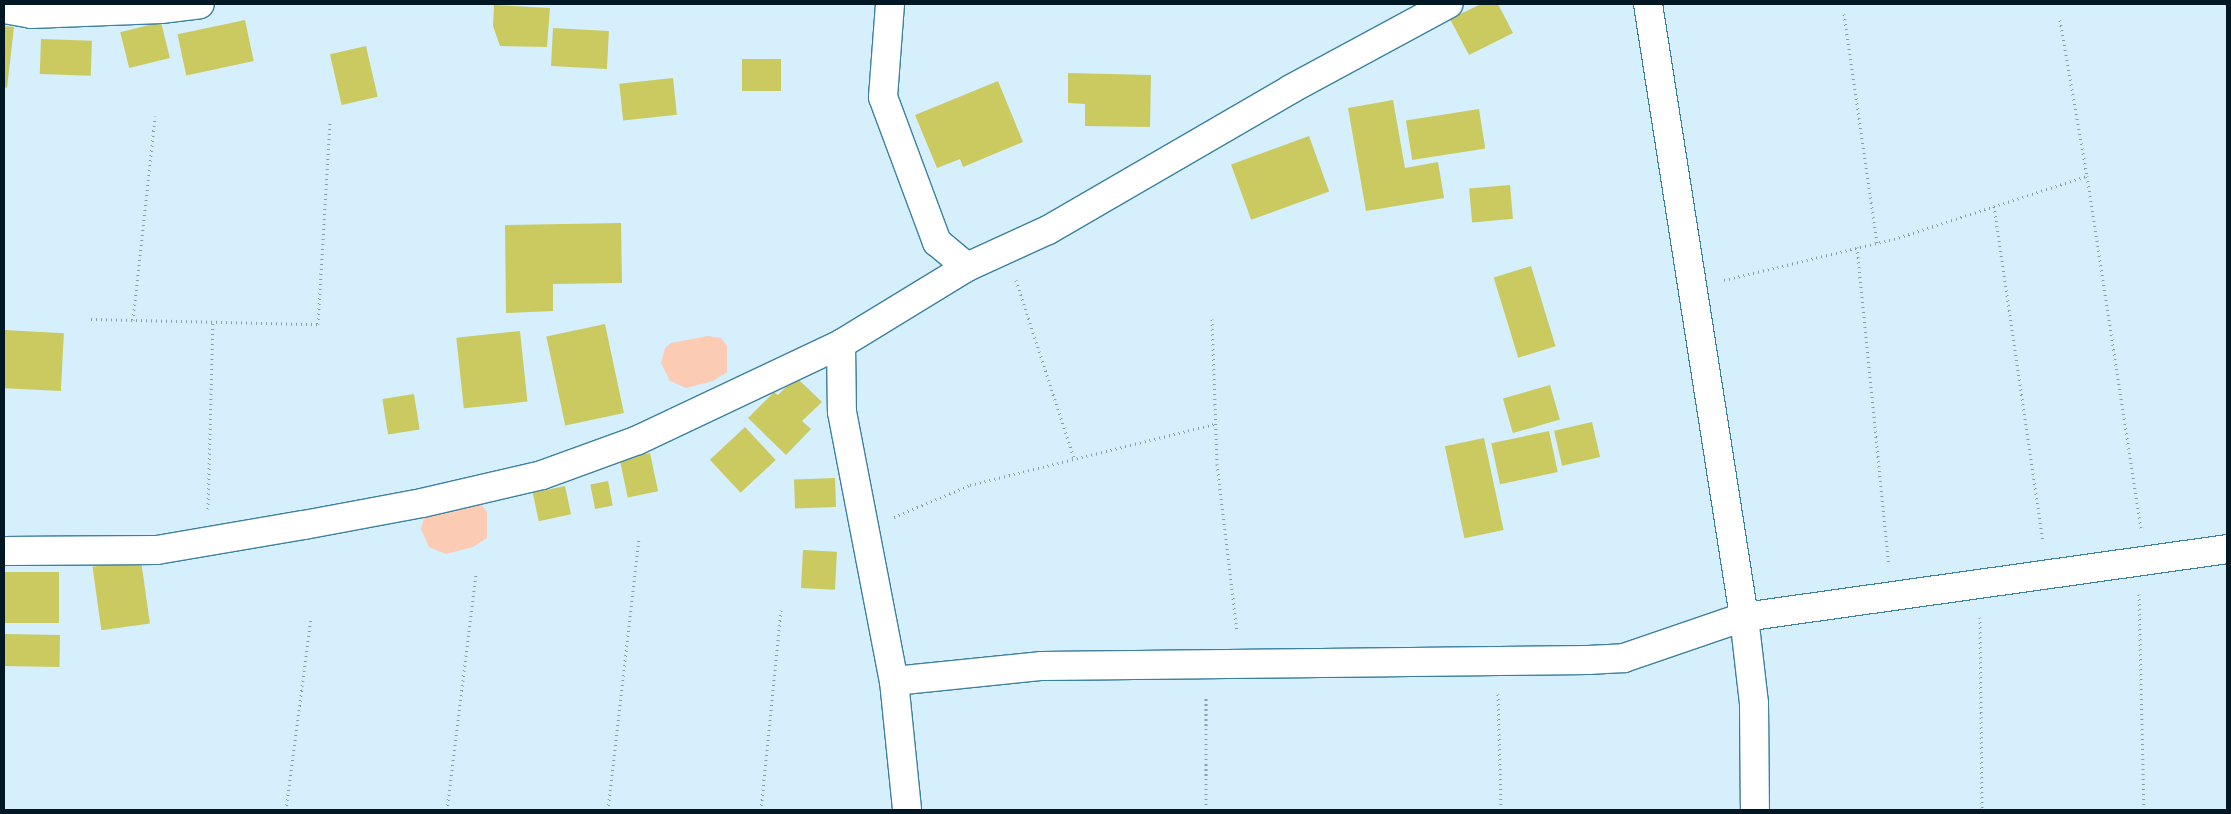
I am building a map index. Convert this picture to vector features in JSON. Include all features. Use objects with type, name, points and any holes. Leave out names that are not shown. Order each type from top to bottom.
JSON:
[{"type":"street","points":[[4,9],[31,14],[161,9],[200,4]]},
{"type":"street","points":[[890,4],[882,97],[937,242],[967,267]]},
{"type":"street","points":[[4,551],[157,550],[422,503],[542,474],[638,440],[841,344],[967,267],[1048,230],[1291,89],[1448,4]]},
{"type":"street","points":[[1648,4],[1744,617],[1754,703],[1755,810]]},
{"type":"street","points":[[841,344],[842,412],[885,645],[894,681],[907,810]]},
{"type":"street","points":[[894,681],[1042,666],[1624,658],[1744,617],[2227,549]]},
{"type":"path","points":[[1844,14],[1877,243]]},
{"type":"path","points":[[2060,20],[2141,532]]},
{"type":"path","points":[[133,320],[155,116]]},
{"type":"path","points":[[91,319],[318,324],[330,121]]},
{"type":"path","points":[[1716,282],[1877,243],[2086,176]]},
{"type":"path","points":[[1994,206],[2044,547]]},
{"type":"path","points":[[1857,247],[1890,571]]},
{"type":"path","points":[[1014,272],[1074,459]]},
{"type":"path","points":[[1212,319],[1217,464],[1237,636]]},
{"type":"path","points":[[208,515],[213,322]]},
{"type":"path","points":[[893,517],[970,485],[1215,424]]},
{"type":"path","points":[[608,810],[638,538]]},
{"type":"path","points":[[447,810],[476,574]]},
{"type":"path","points":[[2138,584],[2144,810]]},
{"type":"path","points":[[761,810],[781,610]]},
{"type":"path","points":[[1980,614],[1982,810]]},
{"type":"path","points":[[286,810],[311,616]]},
{"type":"path","points":[[1498,685],[1501,810]]},
{"type":"path","points":[[1206,696],[1206,810]]},
{"type":"shaded area","points":[[708,336],[721,338],[727,346],[727,372],[713,381],[686,388],[670,381],[661,363],[665,348],[671,343]]},
{"type":"shaded area","points":[[468,501],[481,504],[487,512],[487,538],[473,547],[446,554],[429,547],[421,529],[425,514]]},
{"type":"building","points":[[1481,4],[1498,4],[1513,33],[1469,55],[1450,19]]},
{"type":"building","points":[[494,5],[550,8],[547,47],[500,46],[493,26]]},
{"type":"building","points":[[245,20],[254,61],[186,75],[178,34]]},
{"type":"building","points":[[161,22],[170,58],[129,68],[120,32]]},
{"type":"building","points":[[4,26],[14,27],[7,88],[4,87]]},
{"type":"building","points":[[553,28],[609,31],[607,69],[551,66]]},
{"type":"building","points":[[41,39],[92,41],[91,76],[40,74]]},
{"type":"building","points":[[366,46],[378,97],[342,105],[330,54]]},
{"type":"building","points":[[742,59],[781,59],[781,91],[742,91]]},
{"type":"building","points":[[1068,73],[1151,75],[1150,127],[1085,126],[1085,104],[1068,103]]},
{"type":"building","points":[[673,78],[677,115],[623,120],[619,84]]},
{"type":"building","points":[[998,81],[1023,142],[963,167],[960,159],[937,168],[915,115]]},
{"type":"building","points":[[1393,100],[1405,168],[1438,162],[1444,198],[1366,211],[1348,108]]},
{"type":"building","points":[[1479,109],[1485,149],[1412,160],[1406,121]]},
{"type":"building","points":[[1309,136],[1329,191],[1251,220],[1231,164]]},
{"type":"building","points":[[1510,185],[1513,219],[1472,222],[1469,189]]},
{"type":"building","points":[[621,223],[622,283],[553,284],[553,311],[506,313],[505,225]]},
{"type":"building","points":[[1531,266],[1556,346],[1518,358],[1494,277]]},
{"type":"building","points":[[605,324],[624,413],[565,425],[546,336]]},
{"type":"building","points":[[4,330],[64,333],[61,391],[4,388]]},
{"type":"building","points":[[520,331],[527,402],[464,408],[456,338]]},
{"type":"building","points":[[796,377],[822,402],[802,421],[811,429],[786,455],[748,418],[774,392],[778,395]]},
{"type":"building","points":[[1550,385],[1560,420],[1513,433],[1503,399]]},
{"type":"building","points":[[414,394],[420,430],[388,435],[382,399]]},
{"type":"building","points":[[1592,422],[1600,457],[1562,466],[1554,431]]},
{"type":"building","points":[[745,427],[776,460],[741,493],[710,460]]},
{"type":"building","points":[[1549,431],[1558,472],[1500,484],[1491,443]]},
{"type":"building","points":[[1484,438],[1504,530],[1464,538],[1445,446]]},
{"type":"building","points":[[650,453],[658,491],[628,498],[620,459]]},
{"type":"building","points":[[835,478],[836,507],[795,508],[794,479]]},
{"type":"building","points":[[608,481],[613,506],[595,509],[590,484]]},
{"type":"building","points":[[565,486],[571,514],[539,521],[533,493]]},
{"type":"building","points":[[803,550],[837,552],[835,590],[801,588]]},
{"type":"building","points":[[141,560],[150,623],[101,630],[92,567]]},
{"type":"building","points":[[4,572],[59,572],[59,623],[4,623]]},
{"type":"building","points":[[4,634],[60,635],[59,667],[4,666]]}]
